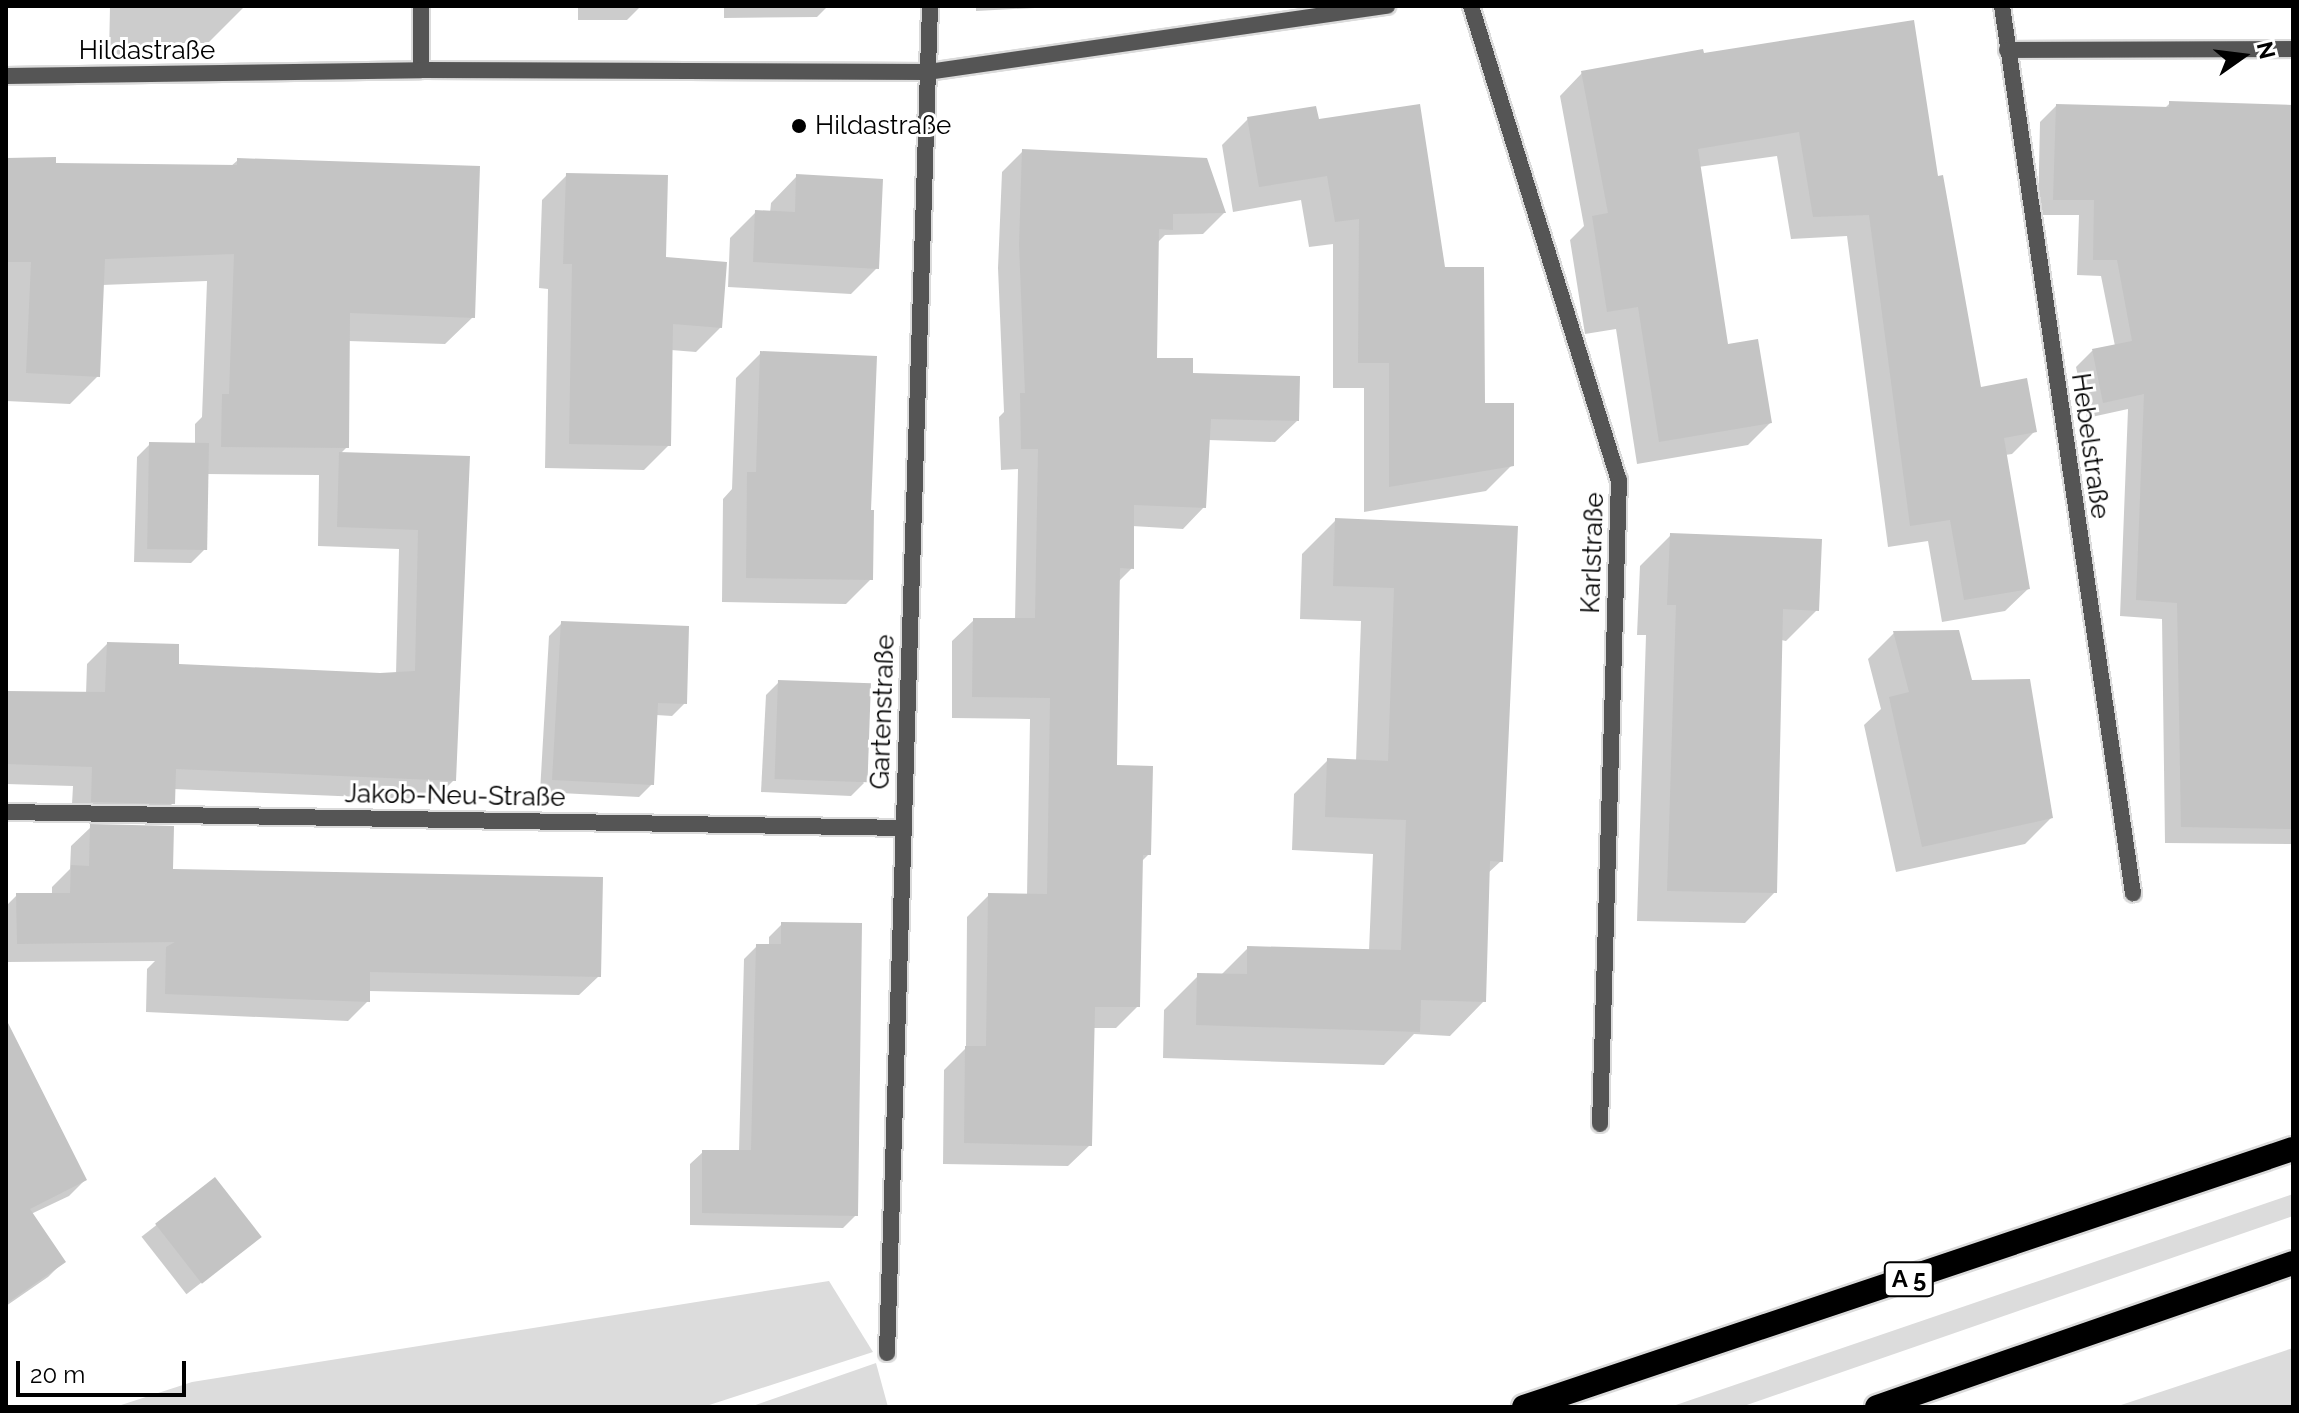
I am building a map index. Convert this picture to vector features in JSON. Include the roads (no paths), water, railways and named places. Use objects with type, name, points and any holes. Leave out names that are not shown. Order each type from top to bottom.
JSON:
[{"type":"highway","name":"A 5","points":[[1524,1407],[2293,1149]]},
{"type":"highway","points":[[1877,1407],[2293,1263]]},
{"type":"street","points":[[421,6],[421,70]]},
{"type":"street","name":"Gartenstraße","points":[[887,1353],[930,6]]},
{"type":"street","name":"Hildastraße","points":[[6,76],[421,70],[928,72],[1387,6]]},
{"type":"street","name":"Karlstraße","points":[[1471,6],[1619,480],[1600,1124]]},
{"type":"street","name":"Hebelstraße","points":[[2002,6],[2133,893]]},
{"type":"street","points":[[2007,50],[2293,49]]},
{"type":"street","name":"Jakob-Neu-Straße","points":[[6,812],[904,828]]},
{"type":"place","name":"Hildastraße","points":[[799,126]]}]
